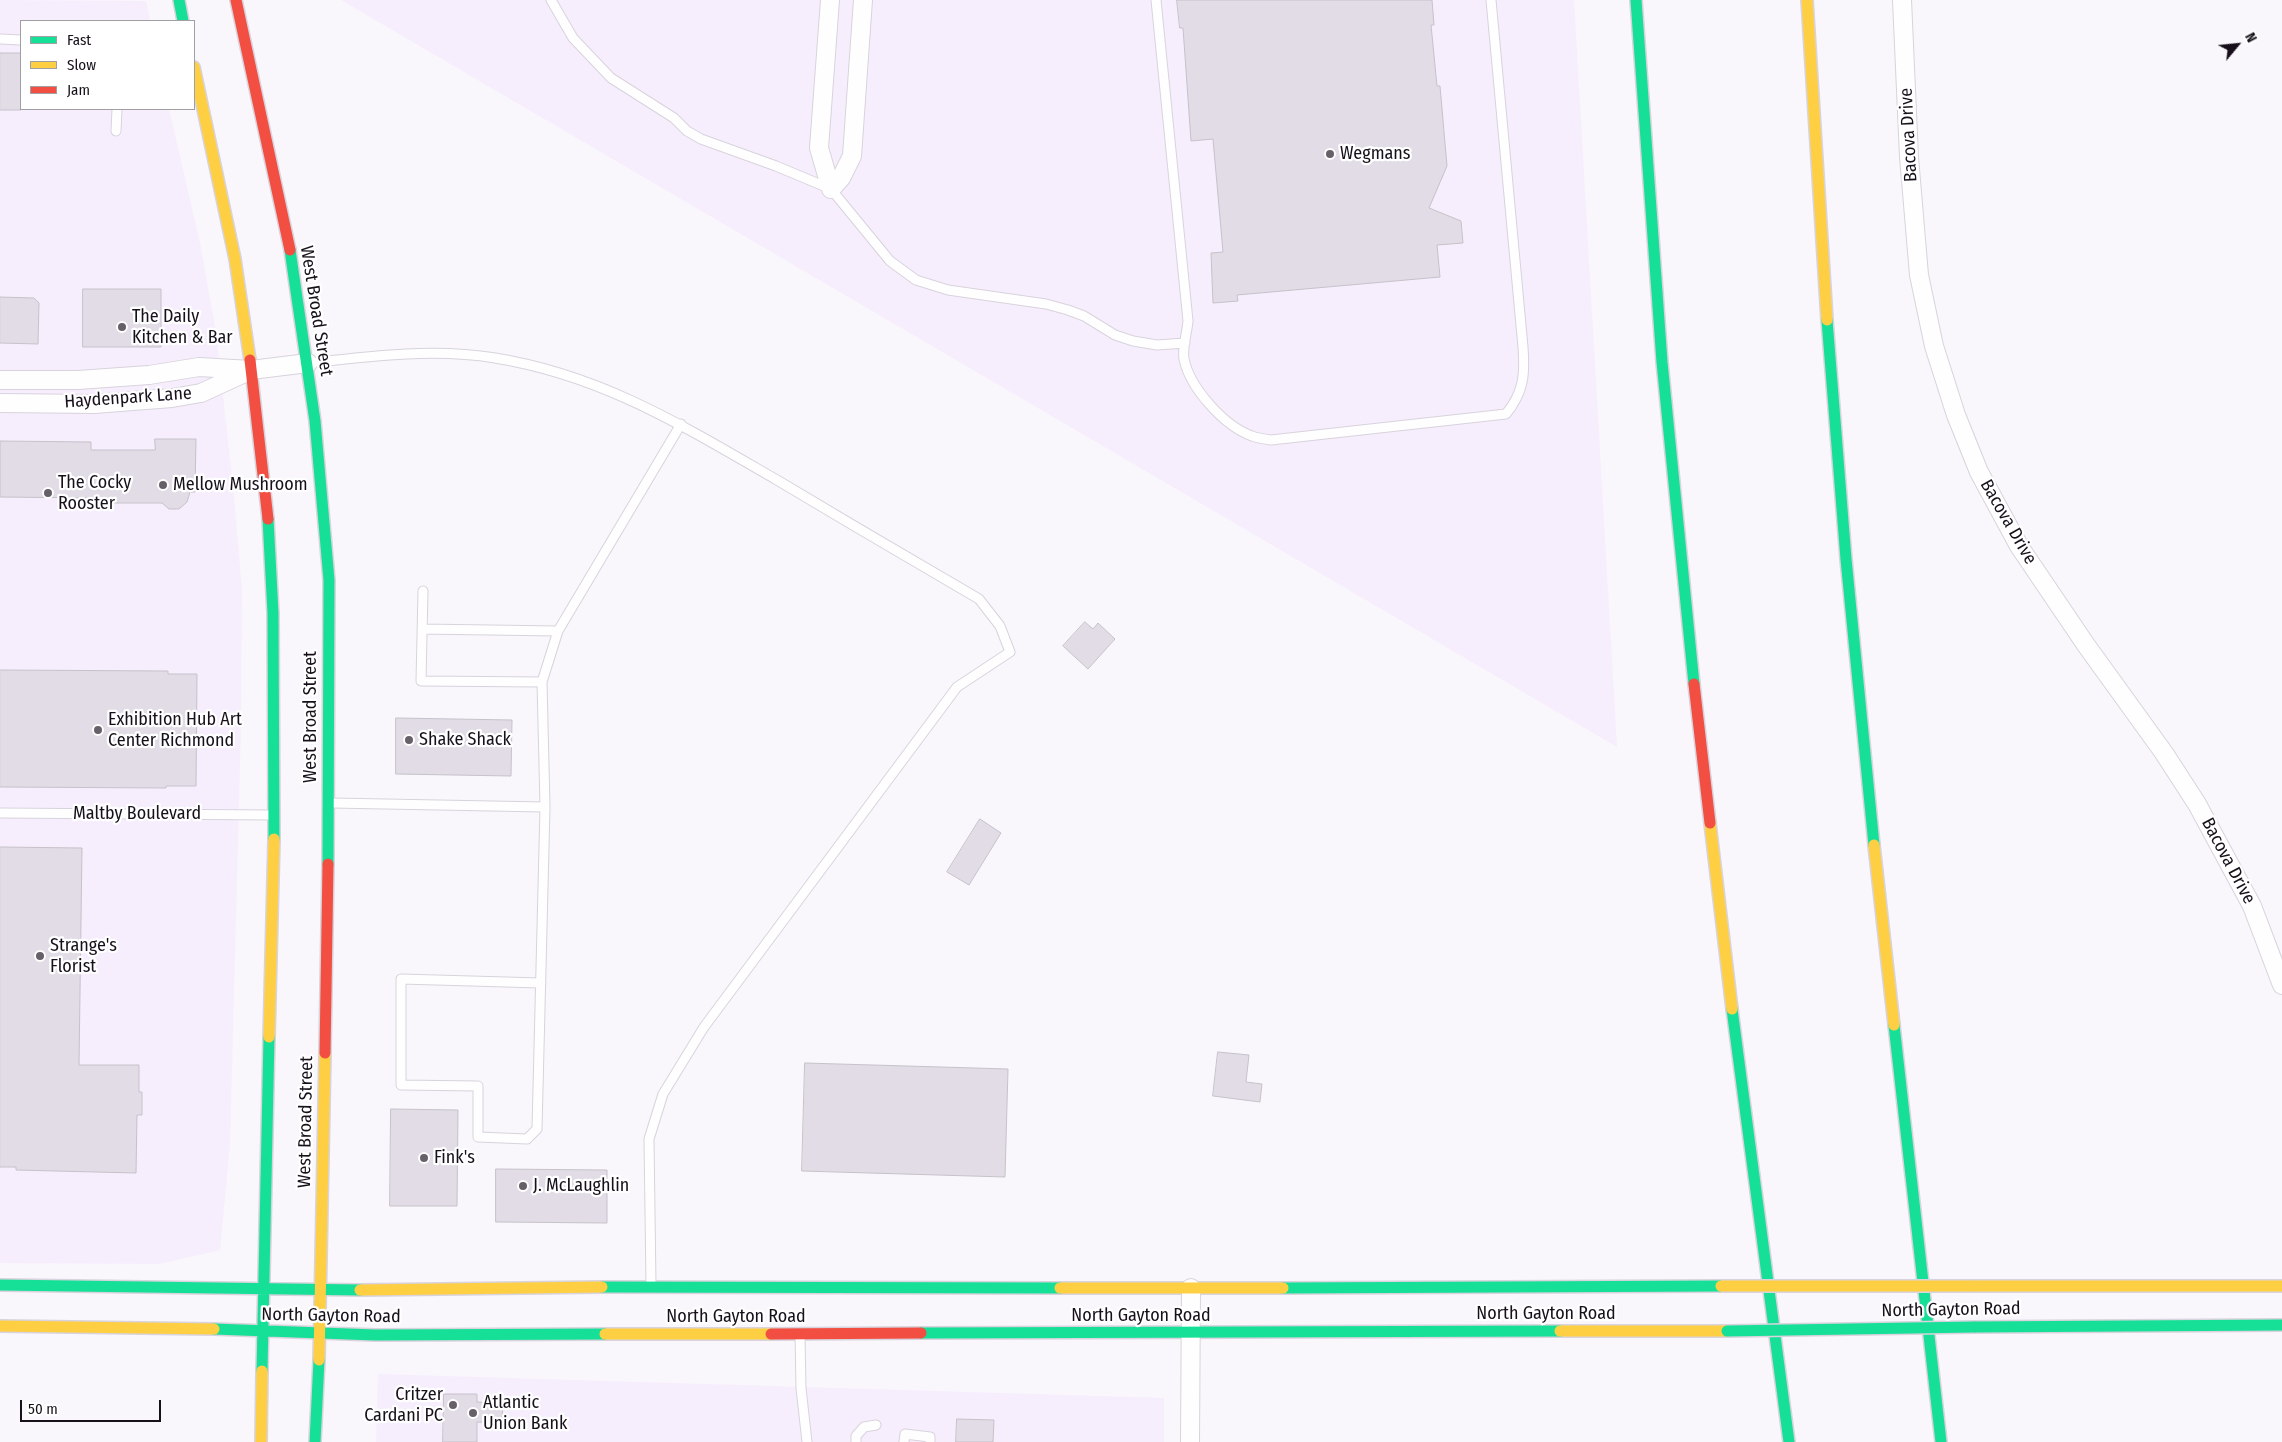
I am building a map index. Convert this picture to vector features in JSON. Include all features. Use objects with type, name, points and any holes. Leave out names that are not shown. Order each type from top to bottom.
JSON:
[{"type":"main road","points":[[179,0],[184,20]]},
{"type":"main road","name":"West Broad Street","points":[[236,0],[284,217],[308,363],[320,470],[329,580],[329,803],[320,1335],[315,1442]]},
{"type":"main road","points":[[1636,0],[1655,288],[1683,598],[1742,1094],[1789,1442]]},
{"type":"main road","points":[[1807,0],[1826,309],[1846,562],[1874,838],[1941,1442]]},
{"type":"main road","name":"West Broad Street","points":[[195,72],[235,259],[266,491],[274,613],[274,814],[262,1442]]},
{"type":"main road","name":"North Gayton Road","points":[[0,1285],[321,1288],[2282,1286]]},
{"type":"main road","name":"North Gayton Road","points":[[0,1326],[205,1329],[320,1335],[1727,1331],[2282,1325]]},
{"type":"street","points":[[830,0],[819,148],[831,189]]},
{"type":"street","points":[[831,189],[841,178],[852,156],[863,0]]},
{"type":"street","name":"Bacova Drive","points":[[1902,0],[1909,157],[1919,275],[1934,346],[1956,415],[1979,472],[2019,546],[2086,645],[2164,753],[2197,804],[2252,906],[2282,985]]},
{"type":"street","name":"Haydenpark Lane","points":[[0,380],[113,378],[149,375],[199,367],[251,370],[308,363]]},
{"type":"street","name":"Haydenpark Lane","points":[[0,402],[94,404],[172,398],[201,393],[251,370]]},
{"type":"street","points":[[1190,1442],[1191,1288]]},
{"type":"lane","points":[[551,0],[573,38],[611,78],[674,118],[687,131],[701,139],[776,166],[831,189],[890,262],[916,280],[948,290],[1061,308],[1084,316],[1115,335],[1133,341],[1157,345],[1185,343]]},
{"type":"lane","points":[[1156,0],[1188,321],[1184,357],[1187,369],[1202,395],[1234,427],[1251,436],[1270,440],[1506,414],[1520,394],[1524,360],[1491,0]]},
{"type":"lane","points":[[0,39],[20,40]]},
{"type":"lane","points":[[116,131],[117,110]]},
{"type":"lane","points":[[308,363],[424,353],[494,358],[587,381],[619,393],[681,424],[979,599],[1000,626],[1010,652],[956,687],[704,1027],[663,1094],[649,1140],[651,1288]]},
{"type":"lane","points":[[541,983],[401,979],[402,1085],[478,1086],[478,1137],[527,1139],[537,1129],[541,983],[545,807],[542,682],[558,631],[681,424]]},
{"type":"lane","points":[[423,591],[421,681],[542,682]]},
{"type":"lane","points":[[422,629],[558,631]]},
{"type":"lane","points":[[329,803],[545,807]]},
{"type":"lane","name":"Maltby Boulevard","points":[[0,813],[274,814]]},
{"type":"lane","points":[[800,1334],[801,1388],[807,1442]]},
{"type":"lane","points":[[856,1442],[856,1436],[864,1427],[876,1426]]},
{"type":"lane","points":[[904,1442],[904,1434],[930,1437],[930,1442]]},
{"type":"shaded area","points":[[0,0],[146,1],[150,20],[20,20],[20,110],[169,110],[200,243],[216,332],[242,590],[241,725],[230,1144],[220,1250],[159,1264],[0,1263]]},
{"type":"shaded area","points":[[341,0],[1574,0],[1617,747]]},
{"type":"shaded area","points":[[378,1374],[1164,1398],[1164,1442],[376,1442]]},
{"type":"building","name":"Wegmans","points":[[1177,0],[1432,0],[1434,25],[1431,25],[1437,86],[1440,86],[1447,166],[1429,208],[1461,221],[1463,243],[1437,245],[1440,277],[1237,295],[1238,301],[1213,303],[1211,253],[1223,252],[1213,139],[1191,141],[1183,28],[1180,28]]},
{"type":"building","points":[[0,53],[20,53],[20,110],[0,110]]},
{"type":"building","name":"The Daily Kitchen & Bar","points":[[83,289],[161,289],[161,347],[83,347]]},
{"type":"building","points":[[0,297],[34,298],[39,303],[38,344],[0,343]]},
{"type":"building","points":[[155,439],[196,439],[195,492],[190,492],[187,502],[179,509],[169,509],[162,503],[92,503],[92,498],[0,497],[0,441],[91,442],[91,450],[155,450]]},
{"type":"building","points":[[1085,622],[1093,629],[1098,623],[1115,639],[1088,669],[1063,646]]},
{"type":"building","name":"Exhibition Hub Art Center Richmond","points":[[0,670],[168,671],[168,674],[197,674],[196,786],[166,786],[166,788],[0,787]]},
{"type":"building","points":[[396,718],[512,720],[511,776],[396,774]]},
{"type":"building","points":[[980,819],[1001,833],[969,885],[947,872]]},
{"type":"building","name":"Strange's Florist","points":[[0,847],[82,848],[79,1065],[139,1065],[139,1092],[142,1092],[142,1115],[137,1115],[136,1173],[16,1170],[16,1167],[0,1167]]},
{"type":"building","points":[[1218,1052],[1249,1055],[1246,1082],[1262,1084],[1260,1102],[1213,1096]]},
{"type":"building","points":[[805,1063],[1008,1069],[1005,1177],[802,1171]]},
{"type":"building","name":"Fink's","points":[[391,1109],[458,1110],[457,1206],[390,1206]]},
{"type":"building","points":[[496,1169],[607,1170],[607,1223],[496,1222]]},
{"type":"building","name":"Atlantic Union Bank","points":[[444,1394],[477,1394],[477,1402],[503,1403],[502,1423],[477,1422],[477,1442],[443,1442]]},
{"type":"building","points":[[957,1419],[994,1420],[993,1442],[956,1442]]},
{"type":"traffic: fast","points":[[179,0],[183,20]]},
{"type":"traffic: fast","points":[[1636,0],[1662,362],[1694,684]]},
{"type":"traffic: fast","points":[[290,250],[315,421],[329,580],[328,864]]},
{"type":"traffic: fast","points":[[1827,320],[1846,559],[1874,845]]},
{"type":"traffic: fast","points":[[268,519],[273,613],[274,839]]},
{"type":"traffic: fast","points":[[1732,1009],[1789,1442]]},
{"type":"traffic: fast","points":[[1894,1025],[1941,1442]]},
{"type":"traffic: fast","points":[[262,1371],[269,1037]]},
{"type":"traffic: fast","points":[[0,1285],[360,1290]]},
{"type":"traffic: fast","points":[[1283,1288],[1721,1286]]},
{"type":"traffic: fast","points":[[602,1287],[1060,1288]]},
{"type":"traffic: fast","points":[[1974,1327],[2282,1325]]},
{"type":"traffic: fast","points":[[1727,1331],[1974,1327]]},
{"type":"traffic: fast","points":[[214,1329],[375,1335],[605,1334]]},
{"type":"traffic: fast","points":[[921,1333],[1560,1331]]},
{"type":"traffic: fast","points":[[315,1442],[319,1360]]},
{"type":"traffic: slow","points":[[1807,0],[1827,320]]},
{"type":"traffic: slow","points":[[195,72],[235,259],[250,360]]},
{"type":"traffic: slow","points":[[1710,823],[1732,1009]]},
{"type":"traffic: slow","points":[[269,1037],[274,839]]},
{"type":"traffic: slow","points":[[1874,845],[1894,1025]]},
{"type":"traffic: slow","points":[[319,1360],[325,1053]]},
{"type":"traffic: slow","points":[[1721,1286],[1970,1286]]},
{"type":"traffic: slow","points":[[1970,1286],[2282,1286]]},
{"type":"traffic: slow","points":[[360,1290],[602,1287]]},
{"type":"traffic: slow","points":[[1060,1288],[1283,1288]]},
{"type":"traffic: slow","points":[[0,1326],[214,1329]]},
{"type":"traffic: slow","points":[[1560,1331],[1727,1331]]},
{"type":"traffic: slow","points":[[605,1334],[771,1334]]},
{"type":"traffic: slow","points":[[261,1442],[262,1371]]},
{"type":"traffic: jam","points":[[236,0],[290,250]]},
{"type":"traffic: jam","points":[[250,360],[268,519]]},
{"type":"traffic: jam","points":[[1694,684],[1710,823]]},
{"type":"traffic: jam","points":[[325,1053],[328,864]]},
{"type":"traffic: jam","points":[[771,1334],[921,1333]]},
{"type":"place","name":"Wegmans","points":[[1330,154]]},
{"type":"place","name":"The Daily Kitchen & Bar","points":[[122,327]]},
{"type":"place","name":"Mellow Mushroom","points":[[163,485]]},
{"type":"place","name":"The Cocky Rooster","points":[[48,493]]},
{"type":"place","name":"Exhibition Hub Art Center Richmond","points":[[98,730]]},
{"type":"place","name":"Shake Shack","points":[[409,740]]},
{"type":"place","name":"Strange's Florist","points":[[40,956]]},
{"type":"place","name":"Fink's","points":[[424,1158]]},
{"type":"place","name":"J. McLaughlin","points":[[523,1186]]},
{"type":"place","name":"Critzer Cardani PC","points":[[453,1405]]},
{"type":"place","name":"Atlantic Union Bank","points":[[473,1413]]}]
